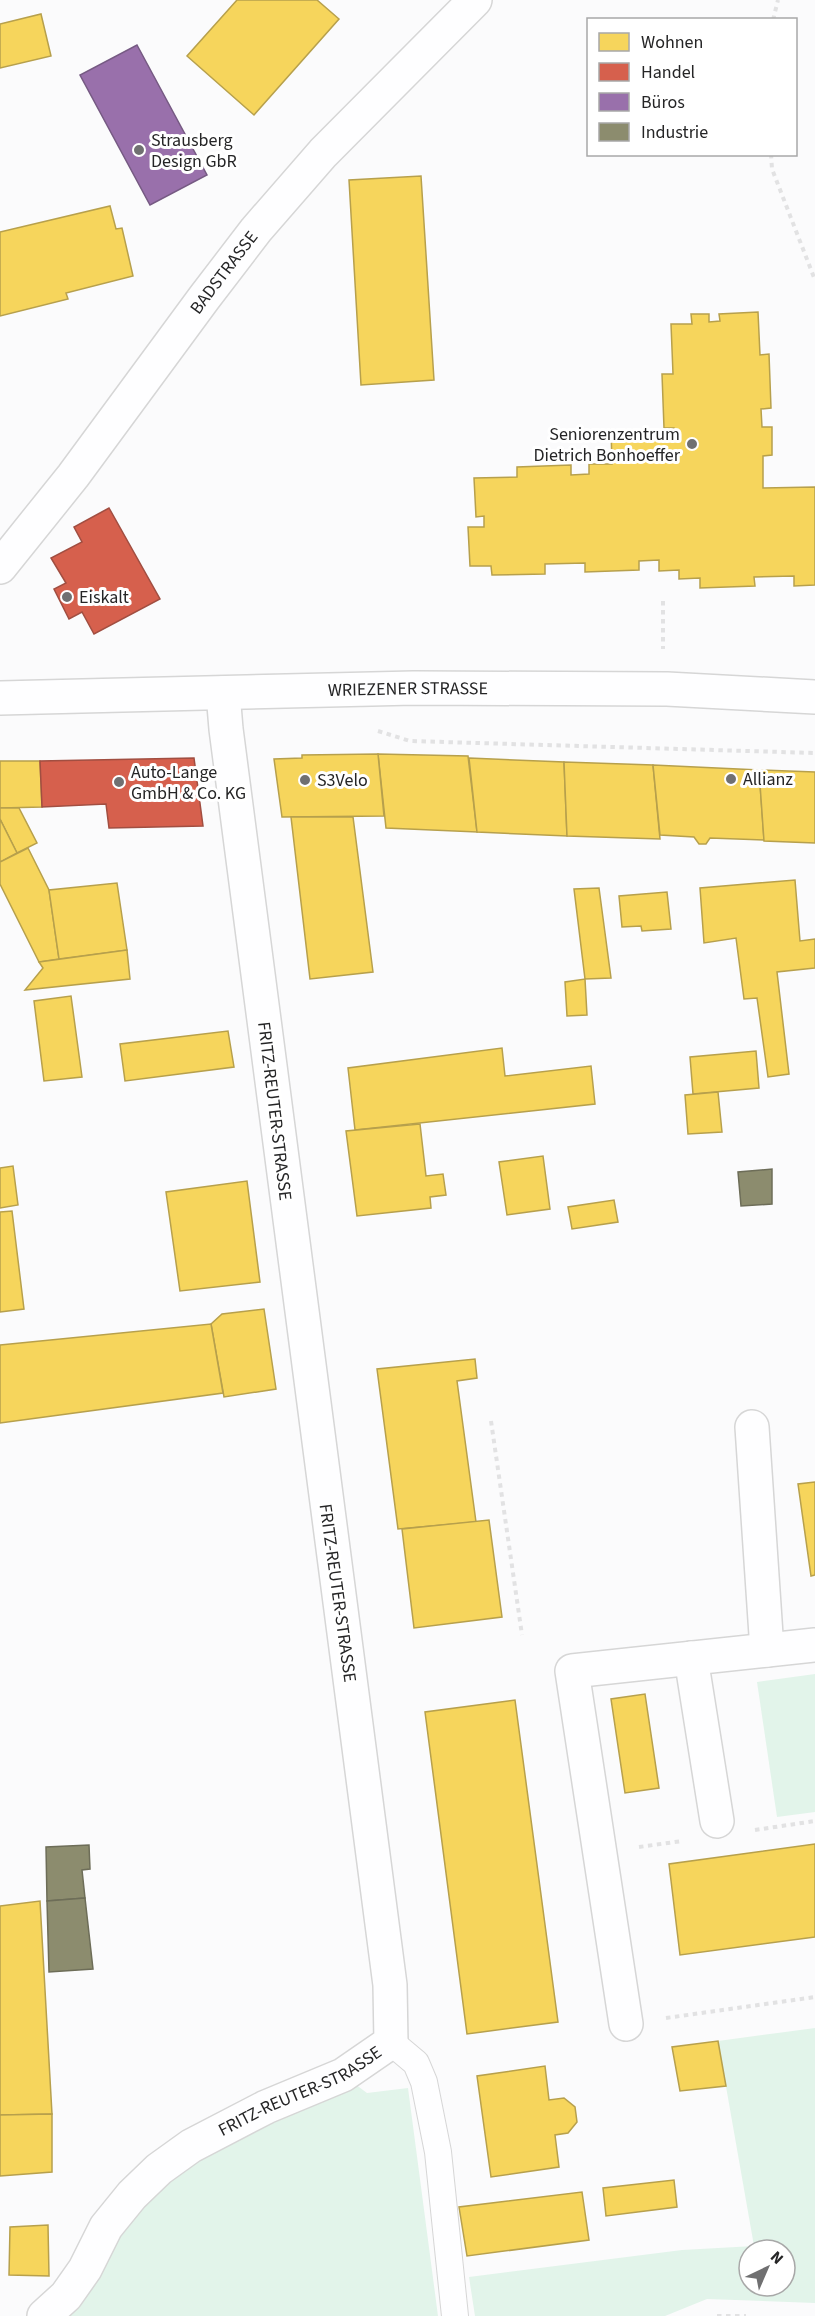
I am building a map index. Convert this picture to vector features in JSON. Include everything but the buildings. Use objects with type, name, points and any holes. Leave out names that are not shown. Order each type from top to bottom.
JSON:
[{"type":"street","name":"BADSTRASSE","points":[[0,567],[73,476],[256,230],[323,153],[475,0]]},
{"type":"street","name":"WRIEZENER STRASSE","points":[[0,698],[414,688],[667,688],[815,697]]},
{"type":"street","name":"FRITZ-REUTER-STRASSE","points":[[44,2316],[66,2296],[85,2269],[106,2227],[132,2195],[159,2169],[191,2146],[257,2112],[343,2075],[392,2042],[390,1985],[223,693]]},
{"type":"street","points":[[752,1427],[766,1650]]},
{"type":"street","points":[[626,2024],[572,1671],[815,1645]]},
{"type":"street","points":[[691,1659],[717,1821]]},
{"type":"lane","points":[[392,2042],[416,2063],[424,2082],[438,2152],[455,2316]]},
{"type":"path","points":[[774,18],[778,0]]},
{"type":"path","points":[[771,156],[772,169],[815,280]]},
{"type":"path","points":[[663,601],[667,688]]},
{"type":"path","points":[[371,729],[410,741],[815,753]]},
{"type":"path","points":[[491,1421],[522,1635]]},
{"type":"path","points":[[626,2024],[815,1997]]},
{"type":"path","points":[[717,2316],[746,2316]]},
{"type":"green space","points":[[815,1674],[815,1812],[777,1817],[757,1682]]},
{"type":"green space","points":[[815,2028],[815,2303],[707,2299],[665,2316],[475,2316],[469,2277],[682,2250],[737,2247],[737,2298],[797,2298],[797,2238],[753,2238],[718,2041]]},
{"type":"green space","points":[[343,2075],[367,2093],[408,2088],[438,2316],[44,2316],[132,2195]]},
{"type":"place","name":"Strausberg Design GbR","points":[[139,150]]},
{"type":"place","name":"Seniorenzentrum Dietrich Bonhoeffer","points":[[692,444]]},
{"type":"place","name":"Eiskalt","points":[[67,597]]},
{"type":"place","name":"Allianz","points":[[731,779]]},
{"type":"place","name":"S3Velo","points":[[305,780]]},
{"type":"place","name":"Auto-Lange GmbH & Co. KG","points":[[119,782]]}]
